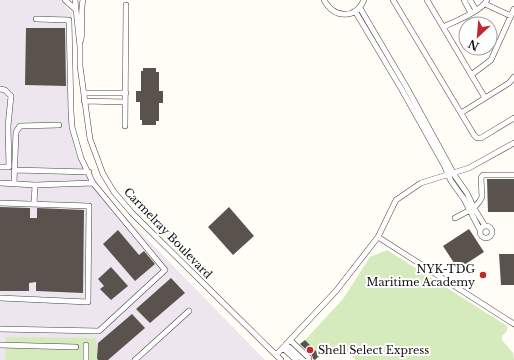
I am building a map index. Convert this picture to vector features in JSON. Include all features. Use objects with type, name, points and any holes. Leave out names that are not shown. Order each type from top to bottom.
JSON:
[{"type":"street","points":[[65,0],[76,10]]},
{"type":"street","name":"Carmelray Boulevard","points":[[75,0],[80,47],[80,66],[90,139],[103,174],[114,192],[132,213],[281,360]]},
{"type":"street","name":"Carmelray Boulevard","points":[[80,47],[83,30],[81,8],[83,0]]},
{"type":"street","points":[[324,0],[334,11],[341,14],[348,14],[358,9],[364,0]]},
{"type":"street","points":[[393,0],[474,135],[481,138],[514,118]]},
{"type":"street","points":[[427,0],[485,98]]},
{"type":"street","points":[[464,0],[474,11]]},
{"type":"street","points":[[470,0],[474,11]]},
{"type":"street","points":[[443,27],[474,11],[486,2],[511,16]]},
{"type":"street","points":[[125,126],[126,5]]},
{"type":"street","points":[[471,75],[491,60],[514,8]]},
{"type":"street","points":[[358,9],[444,165],[452,175],[472,209],[485,226],[490,227],[492,231],[491,237],[487,239],[483,238],[480,234],[480,230],[472,209]]},
{"type":"street","points":[[0,330],[99,331],[165,270],[93,183],[81,158],[72,127],[69,20],[36,19]]},
{"type":"street","points":[[461,113],[509,83],[514,76]]},
{"type":"street","points":[[0,89],[5,90],[11,96],[8,126],[10,167],[0,167]]},
{"type":"street","points":[[84,93],[126,93]]},
{"type":"street","points":[[84,101],[126,102]]},
{"type":"street","points":[[14,183],[16,132],[20,126],[59,125]]},
{"type":"street","points":[[276,355],[336,291],[378,237],[396,200],[421,184],[452,175],[480,164],[514,143]]},
{"type":"street","points":[[15,170],[89,172]]},
{"type":"street","points":[[454,218],[472,209],[480,202],[482,197],[480,182],[483,175],[514,175]]},
{"type":"street","points":[[0,182],[34,185],[93,183]]},
{"type":"street","points":[[34,185],[34,204]]},
{"type":"street","points":[[0,204],[89,206],[88,302],[0,298]]},
{"type":"street","points":[[480,230],[485,226]]},
{"type":"street","points":[[378,237],[514,324]]},
{"type":"street","points":[[135,360],[189,311]]},
{"type":"street","points":[[286,344],[296,360]]},
{"type":"street","points":[[286,344],[303,360]]},
{"type":"street","points":[[286,344],[309,358],[308,360]]},
{"type":"street","points":[[0,345],[76,347]]},
{"type":"street","points":[[86,345],[86,360]]},
{"type":"shaded area","points":[[0,0],[64,0],[64,4],[72,13],[73,116],[85,161],[94,178],[106,197],[265,360],[0,360]]},
{"type":"green space","points":[[387,250],[507,326],[507,331],[502,336],[502,340],[513,353],[514,360],[356,360],[341,346],[330,357],[325,352],[322,356],[305,340],[343,299],[370,257]]},
{"type":"green space","points":[[6,337],[96,338],[98,360],[5,360]]},
{"type":"building","points":[[26,28],[65,28],[66,86],[25,85]]},
{"type":"building","points":[[143,68],[156,68],[156,72],[159,72],[159,91],[163,91],[163,103],[159,103],[159,121],[156,121],[156,125],[142,125],[142,120],[140,120],[140,102],[136,102],[136,91],[141,91],[141,71],[143,71]]},
{"type":"building","points":[[487,179],[514,179],[514,212],[488,212]]},
{"type":"building","points":[[0,207],[30,208],[30,218],[37,218],[37,208],[84,210],[83,293],[36,291],[36,282],[29,283],[29,291],[0,291]]},
{"type":"building","points":[[229,207],[254,236],[233,255],[208,227]]},
{"type":"building","points":[[469,229],[484,252],[458,269],[443,246]]},
{"type":"building","points":[[118,230],[139,255],[144,251],[155,264],[135,281],[103,244]]},
{"type":"building","points":[[499,254],[514,254],[514,285],[501,285]]},
{"type":"building","points":[[111,267],[128,286],[111,300],[100,289],[104,286],[98,279]]},
{"type":"building","points":[[171,278],[185,293],[150,323],[136,309]]},
{"type":"building","points":[[132,314],[145,328],[108,360],[98,360],[98,343]]},
{"type":"building","name":"Shell Select Express","points":[[305,340],[320,355],[315,360],[313,359],[312,355],[300,344]]},
{"type":"place","name":"NYK-TDG Maritime Academy","points":[[483,275]]},
{"type":"place","name":"Shell Select Express","points":[[310,350]]}]
